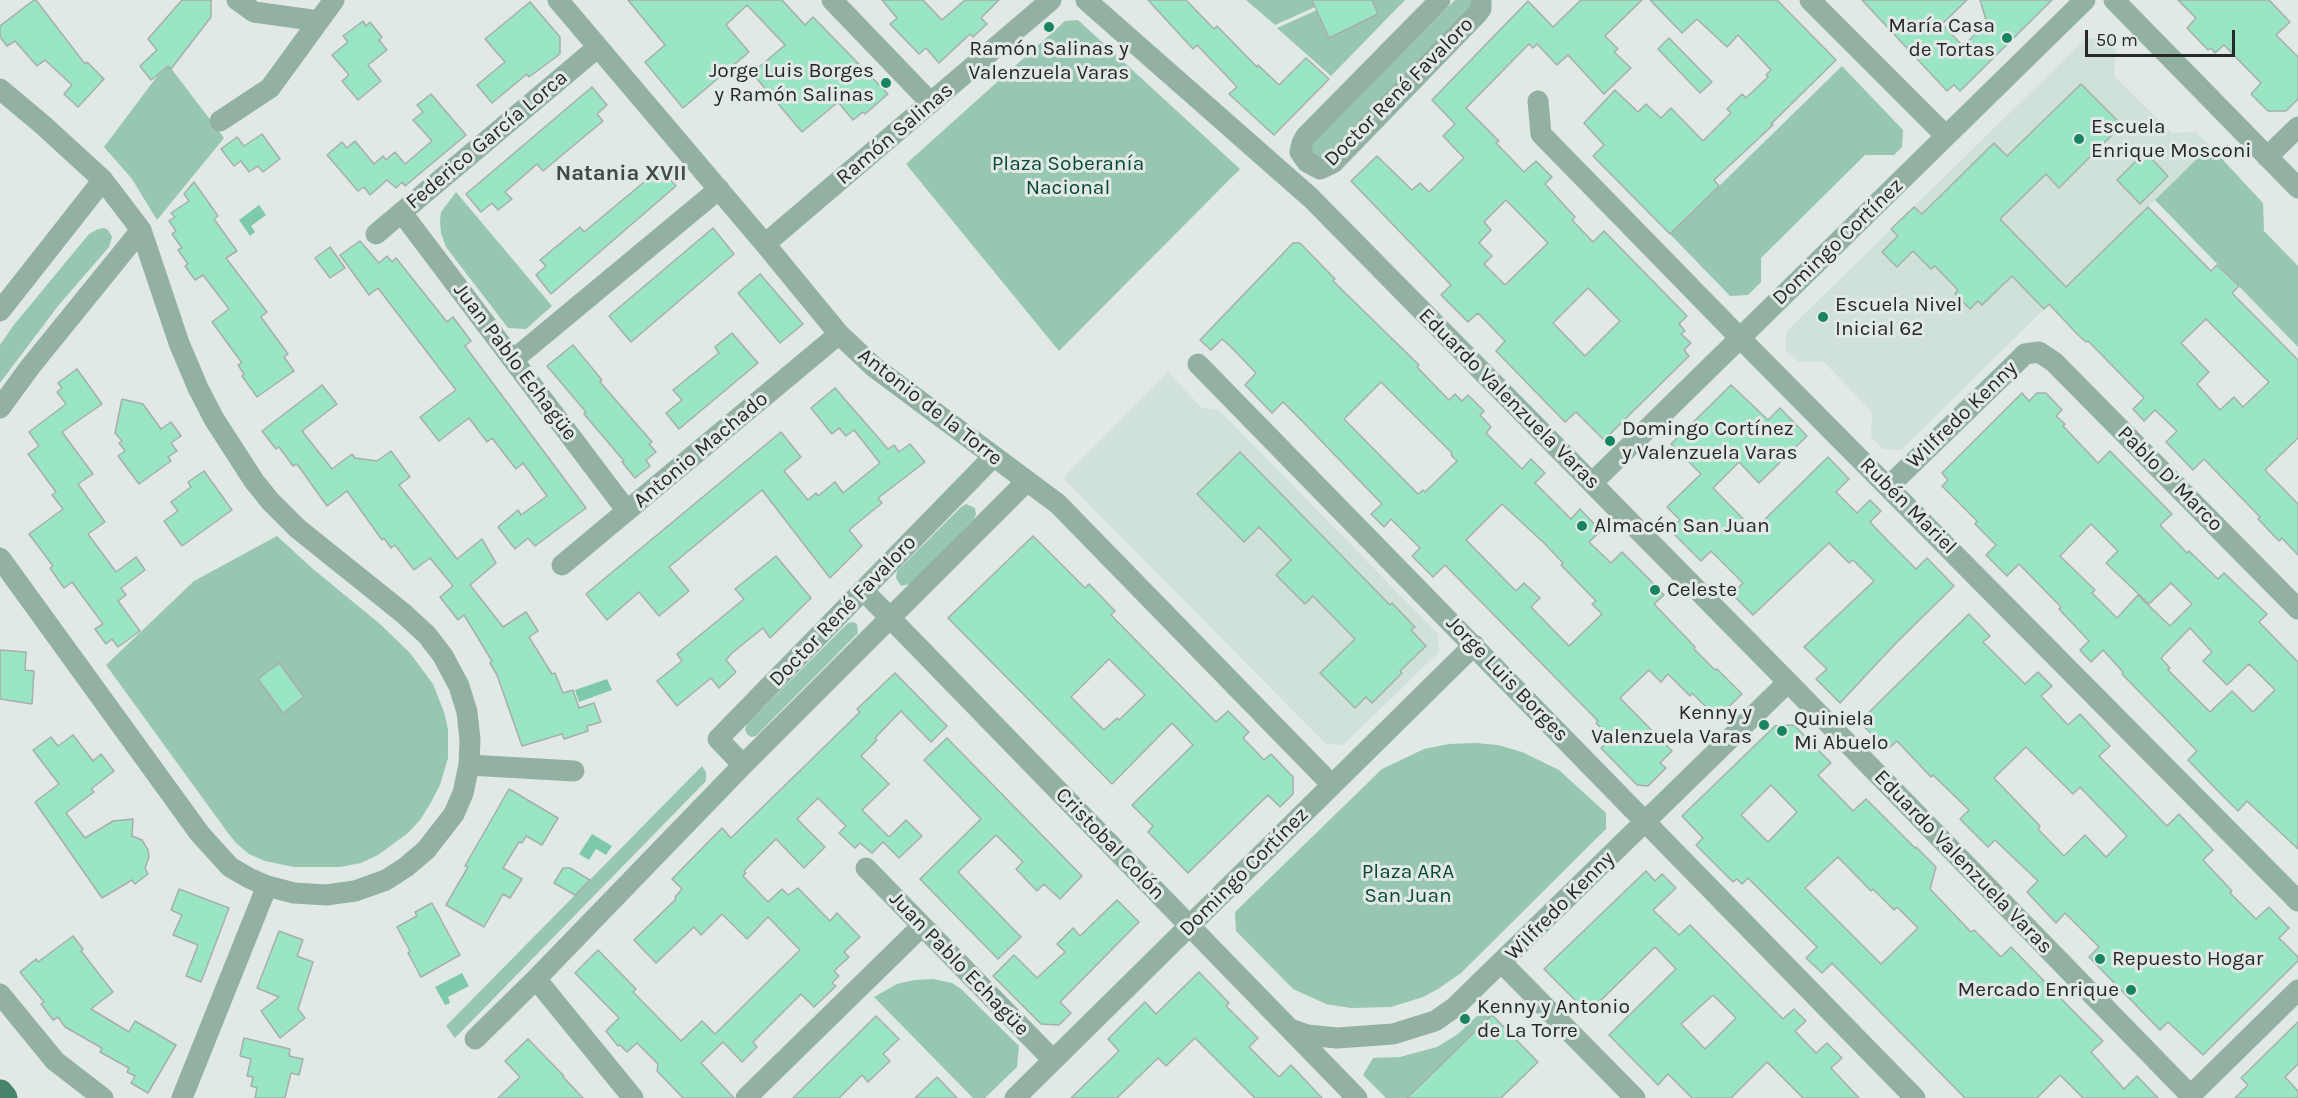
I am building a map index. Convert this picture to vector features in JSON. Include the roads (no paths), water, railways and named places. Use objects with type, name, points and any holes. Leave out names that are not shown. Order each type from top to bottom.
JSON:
[{"type":"main road","points":[[0,1093],[4,1098]]},
{"type":"street","points":[[237,0],[254,12],[319,21]]},
{"type":"street","points":[[220,121],[270,88],[334,0]]},
{"type":"street","name":"Antonio de la Torre","points":[[558,0],[839,334],[874,367],[1058,504],[1332,785]]},
{"type":"street","points":[[832,0],[932,103]]},
{"type":"street","name":"Ramón Salinas","points":[[765,244],[1051,0]]},
{"type":"street","name":"Eduardo Valenzuela Varas","points":[[1086,0],[1311,198],[1788,682],[2192,1097]]},
{"type":"street","name":"Doctor René Favaloro","points":[[1440,0],[1306,136],[1300,152],[1307,162],[1320,169],[1333,163],[1477,14],[1481,9],[1480,0]]},
{"type":"street","points":[[1810,0],[1946,136]]},
{"type":"street","name":"Domingo Cortínez","points":[[1592,483],[2085,0]]},
{"type":"street","points":[[2114,0],[2298,188]]},
{"type":"street","name":"Federico García Lorca","points":[[376,234],[598,47]]},
{"type":"street","points":[[0,89],[103,180],[141,231],[179,343],[198,388],[220,429],[254,481],[297,528],[428,635],[459,686],[468,712],[469,765],[463,793],[454,814],[426,850],[406,867],[386,880],[355,891],[326,896],[294,893],[267,886],[230,867],[200,834],[0,558]]},
{"type":"street","name":"Rubén Mariel","points":[[1538,101],[1542,134],[1740,338],[2298,901]]},
{"type":"street","points":[[2267,157],[2298,127]]},
{"type":"street","name":"Doctor René Favaloro","points":[[1290,180],[1307,162]]},
{"type":"street","points":[[0,311],[103,180]]},
{"type":"street","points":[[513,360],[719,189]]},
{"type":"street","name":"Juan Pablo Echagüe","points":[[402,213],[627,511]]},
{"type":"street","points":[[0,408],[30,367],[141,231]]},
{"type":"street","name":"Antonio Machado","points":[[562,565],[839,334]]},
{"type":"street","name":"Wilfredo Kenny","points":[[1889,486],[2025,354],[2038,352]]},
{"type":"street","name":"Pablo D' Marco","points":[[2038,352],[2055,362],[2298,609]]},
{"type":"street","name":"Jorge Luis Borges","points":[[1198,364],[1916,1098]]},
{"type":"street","name":"Doctor René Favaloro","points":[[743,765],[718,739],[993,457]]},
{"type":"street","name":"Doctor René Favaloro","points":[[475,1039],[743,765],[1027,481]]},
{"type":"street","name":"Cristobal Colón","points":[[863,590],[1357,1098]]},
{"type":"street","name":"Domingo Cortínez","points":[[1015,1098],[1474,645]]},
{"type":"street","name":"Wilfredo Kenny","points":[[1289,1029],[1321,1037],[1351,1038],[1393,1034],[1436,1021],[1455,1007],[1502,963],[1788,682]]},
{"type":"street","points":[[469,765],[574,771]]},
{"type":"street","name":"Juan Pablo Echagüe","points":[[866,868],[1053,1060]]},
{"type":"street","points":[[182,1098],[267,886]]},
{"type":"street","points":[[747,1098],[922,926]]},
{"type":"street","points":[[1502,963],[1635,1098]]},
{"type":"street","points":[[536,979],[633,1098]]},
{"type":"street","points":[[2192,1097],[2298,990]]},
{"type":"street","points":[[0,994],[55,1061],[102,1098]]},
{"type":"place","name":"Ramón Salinas y Valenzuela Varas","points":[[1049,27]]},
{"type":"place","name":"María Casa de Tortas","points":[[2007,38]]},
{"type":"place","name":"Jorge Luis Borges y Ramón Salinas","points":[[886,83]]},
{"type":"place","name":"Escuela Enrique Mosconi","points":[[2079,139]]},
{"type":"place","name":"Escuela Nivel Inicial 62","points":[[1823,317]]},
{"type":"place","name":"Domingo Cortínez y Valenzuela Varas","points":[[1610,441]]},
{"type":"place","name":"Almacén San Juan","points":[[1582,526]]},
{"type":"place","name":"Celeste","points":[[1655,590]]},
{"type":"place","name":"Kenny y Valenzuela Varas","points":[[1764,725]]},
{"type":"place","name":"Quiniela Mi Abuelo","points":[[1782,731]]},
{"type":"place","name":"Repuesto Hogar","points":[[2100,959]]},
{"type":"place","name":"Mercado Enrique","points":[[2131,990]]},
{"type":"place","name":"Kenny y Antonio de La Torre","points":[[1465,1019]]},
{"type":"district","name":"Natania XVII","points":[[621,174]]},
{"type":"park label","name":"Plaza Soberanía Nacional","points":[[1068,176]]},
{"type":"park label","name":"Plaza ARA San Juan","points":[[1408,884]]}]
